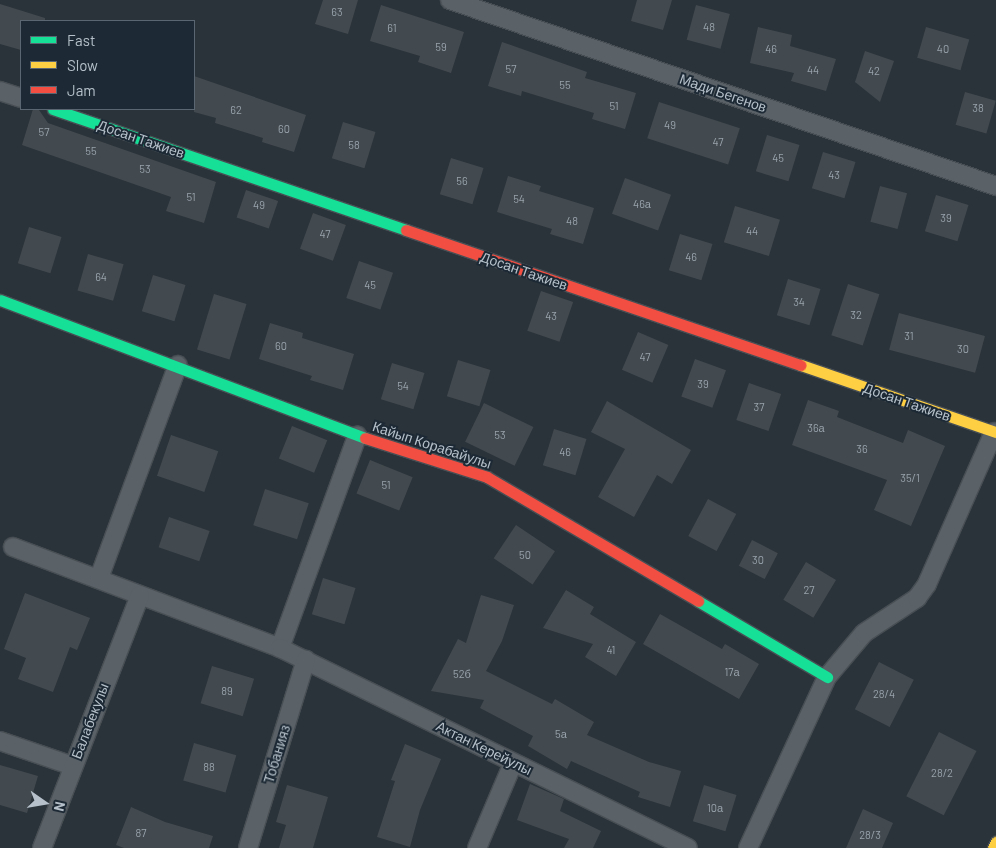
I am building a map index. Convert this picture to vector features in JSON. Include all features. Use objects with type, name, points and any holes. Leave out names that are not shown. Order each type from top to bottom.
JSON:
[{"type":"street","name":"Мади Бегенов","points":[[450,0],[996,186]]},
{"type":"street","points":[[0,91],[20,98]]},
{"type":"street","name":"Досан Тажиев","points":[[56,110],[995,432]]},
{"type":"street","name":"Кайып Корабайулы","points":[[0,300],[178,365],[357,436],[487,477],[826,677]]},
{"type":"street","points":[[98,578],[178,365]]},
{"type":"street","points":[[748,848],[826,677],[864,633],[917,598],[927,584],[995,432]]},
{"type":"street","points":[[280,648],[357,436]]},
{"type":"street","name":"Актан Керейулы","points":[[13,547],[280,648],[688,848]]},
{"type":"street","name":"Балабекулы","points":[[42,848],[140,594]]},
{"type":"street","name":"Тобанияз","points":[[248,848],[306,660]]},
{"type":"street","points":[[0,741],[73,766]]},
{"type":"street","points":[[477,848],[513,762]]},
{"type":"street","points":[[993,848],[996,842]]},
{"type":"building","points":[[323,0],[358,0],[348,34],[315,24]]},
{"type":"building","points":[[637,0],[672,0],[663,30],[631,21]]},
{"type":"building","points":[[0,4],[45,18],[45,20],[20,20],[20,50],[0,44]]},
{"type":"building","points":[[381,5],[464,32],[451,73],[418,62],[420,56],[370,41]]},
{"type":"building","points":[[696,5],[730,14],[720,49],[687,40]]},
{"type":"building","points":[[758,27],[792,35],[790,46],[836,59],[826,91],[791,81],[794,73],[750,63]]},
{"type":"building","points":[[926,27],[969,39],[960,70],[917,58]]},
{"type":"building","points":[[502,42],[587,72],[585,78],[636,93],[625,129],[592,119],[594,113],[522,91],[521,96],[488,86]]},
{"type":"building","points":[[865,51],[894,61],[880,102],[855,82]]},
{"type":"building","points":[[195,76],[306,115],[294,152],[262,142],[263,138],[215,123],[216,118],[194,112]]},
{"type":"building","points":[[965,92],[996,101],[986,134],[956,125]]},
{"type":"building","points":[[659,102],[740,128],[728,164],[647,138]]},
{"type":"building","points":[[33,110],[39,110],[48,123],[216,182],[204,223],[166,211],[171,197],[22,145]]},
{"type":"building","points":[[343,122],[376,132],[364,168],[332,158]]},
{"type":"building","points":[[767,135],[800,145],[788,181],[756,171]]},
{"type":"building","points":[[823,152],[856,162],[844,198],[812,188]]},
{"type":"building","points":[[451,158],[484,168],[472,204],[440,194]]},
{"type":"building","points":[[508,176],[541,186],[539,191],[594,208],[583,244],[550,234],[552,229],[497,212]]},
{"type":"building","points":[[625,178],[671,195],[658,230],[612,214]]},
{"type":"building","points":[[880,186],[907,193],[897,229],[870,222]]},
{"type":"building","points":[[246,190],[278,201],[269,228],[237,217]]},
{"type":"building","points":[[936,195],[969,205],[957,241],[925,231]]},
{"type":"building","points":[[735,206],[780,220],[769,256],[724,242]]},
{"type":"building","points":[[313,213],[346,225],[333,261],[300,249]]},
{"type":"building","points":[[29,227],[62,237],[50,273],[18,263]]},
{"type":"building","points":[[680,234],[713,244],[701,280],[669,270]]},
{"type":"building","points":[[88,254],[124,264],[113,301],[78,291]]},
{"type":"building","points":[[359,261],[393,273],[380,310],[346,298]]},
{"type":"building","points":[[153,275],[186,285],[174,321],[142,311]]},
{"type":"building","points":[[788,279],[821,289],[809,325],[777,315]]},
{"type":"building","points":[[848,284],[879,294],[863,346],[831,335]]},
{"type":"building","points":[[541,291],[573,302],[559,342],[527,331]]},
{"type":"building","points":[[214,294],[247,304],[230,359],[197,349]]},
{"type":"building","points":[[899,313],[985,336],[975,373],[889,350]]},
{"type":"building","points":[[270,323],[303,333],[302,338],[354,354],[343,390],[310,380],[312,376],[259,359]]},
{"type":"building","points":[[638,332],[668,345],[652,383],[622,370]]},
{"type":"building","points":[[695,359],[726,370],[712,408],[681,397]]},
{"type":"building","points":[[458,360],[491,370],[479,406],[447,396]]},
{"type":"building","points":[[392,363],[425,373],[413,409],[381,399]]},
{"type":"building","points":[[749,383],[781,394],[768,431],[736,420]]},
{"type":"building","points":[[808,400],[839,411],[837,417],[903,443],[908,430],[945,446],[911,526],[874,510],[887,480],[792,445]]},
{"type":"building","points":[[607,401],[691,450],[672,484],[657,475],[634,517],[598,497],[625,449],[591,432]]},
{"type":"building","points":[[484,403],[533,427],[515,466],[465,442]]},
{"type":"building","points":[[292,426],[327,440],[314,473],[279,458]]},
{"type":"building","points":[[554,429],[587,439],[575,475],[543,465]]},
{"type":"building","points":[[171,435],[218,451],[204,492],[157,476]]},
{"type":"building","points":[[370,460],[413,477],[399,511],[357,493]]},
{"type":"building","points":[[265,489],[309,503],[297,539],[253,525]]},
{"type":"building","points":[[708,499],[736,514],[717,551],[688,536]]},
{"type":"building","points":[[169,517],[210,531],[199,561],[159,547]]},
{"type":"building","points":[[516,525],[555,551],[533,584],[494,558]]},
{"type":"building","points":[[752,540],[778,553],[765,579],[739,566]]},
{"type":"building","points":[[806,562],[836,580],[813,618],[783,600]]},
{"type":"building","points":[[323,578],[356,588],[344,624],[312,614]]},
{"type":"building","points":[[566,590],[594,607],[590,614],[636,642],[616,676],[585,657],[593,644],[543,628]]},
{"type":"building","points":[[25,593],[90,618],[77,650],[70,647],[53,692],[18,679],[26,658],[4,649]]},
{"type":"building","points":[[481,595],[514,605],[502,641],[486,671],[552,704],[555,699],[594,722],[587,735],[649,762],[681,771],[670,807],[638,797],[640,792],[571,761],[567,769],[528,746],[533,736],[480,708],[484,700],[431,691],[458,639],[466,643]]},
{"type":"building","points":[[660,614],[722,649],[725,644],[759,664],[739,699],[643,644]]},
{"type":"building","points":[[879,662],[914,680],[890,727],[855,709]]},
{"type":"building","points":[[212,666],[254,679],[243,716],[201,703]]},
{"type":"building","points":[[939,732],[976,751],[944,815],[906,796]]},
{"type":"building","points":[[194,743],[236,755],[226,793],[183,780]]},
{"type":"building","points":[[405,744],[441,759],[420,810],[410,847],[377,837],[395,781],[391,780]]},
{"type":"building","points":[[0,765],[38,776],[27,813],[0,805]]},
{"type":"building","points":[[530,784],[564,799],[560,811],[601,831],[593,848],[564,848],[569,839],[517,820]]},
{"type":"building","points":[[287,785],[328,797],[313,848],[279,848],[286,825],[276,822]]},
{"type":"building","points":[[704,785],[737,795],[725,831],[693,821]]},
{"type":"building","points":[[131,807],[165,822],[213,836],[209,848],[124,848],[116,845]]},
{"type":"building","points":[[863,809],[893,823],[882,848],[846,848]]},
{"type":"traffic: fast","points":[[56,110],[406,230]]},
{"type":"traffic: fast","points":[[0,300],[365,438]]},
{"type":"traffic: fast","points":[[698,601],[827,677]]},
{"type":"traffic: slow","points":[[801,365],[996,432]]},
{"type":"traffic: slow","points":[[993,848],[996,842]]},
{"type":"traffic: jam","points":[[406,230],[801,365]]},
{"type":"traffic: jam","points":[[365,438],[487,477],[698,601]]}]
